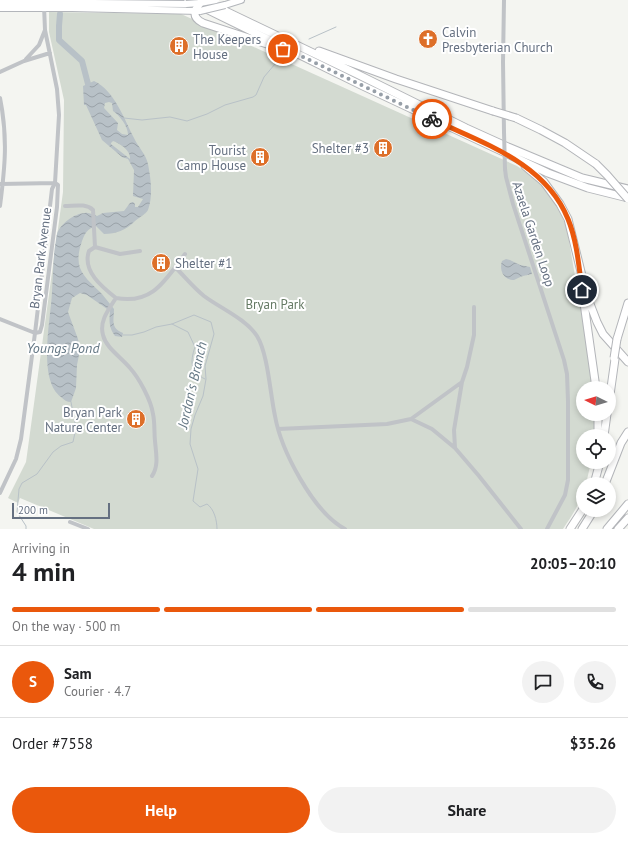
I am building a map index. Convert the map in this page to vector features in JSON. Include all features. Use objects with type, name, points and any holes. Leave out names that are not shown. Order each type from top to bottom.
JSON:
[{"type":"highway","points":[[187,2],[548,173],[588,188],[628,199]]},
{"type":"highway","points":[[297,54],[203,23],[197,20],[199,7],[215,6],[507,147],[582,178],[628,189]]},
{"type":"highway","points":[[280,37],[396,79],[516,118],[565,143],[596,164],[628,199]]},
{"type":"highway","points":[[512,156],[544,182],[560,204],[568,219],[587,296],[596,322],[603,334],[628,362]]},
{"type":"highway","points":[[578,262],[595,381]]},
{"type":"highway","points":[[612,381],[618,341],[628,303]]},
{"type":"highway","points":[[618,341],[628,313]]},
{"type":"highway","points":[[608,477],[621,443],[628,432]]},
{"type":"highway","points":[[607,529],[628,504]]},
{"type":"highway","points":[[570,529],[578,517]]},
{"type":"highway","points":[[582,529],[590,517]]},
{"type":"highway","points":[[618,529],[628,518]]},
{"type":"main road","points":[[44,5],[187,2],[199,7],[216,0]]},
{"type":"main road","points":[[0,2],[160,9],[199,7],[241,0]]},
{"type":"main road","points":[[0,8],[19,3]]},
{"type":"street","name":"Azaela Garden Loop","points":[[504,0],[503,62],[506,177],[564,360],[567,374],[569,429],[568,480],[564,495],[547,529]]},
{"type":"street","name":"Bryan Park Avenue","points":[[0,493],[18,452],[35,332],[40,332],[42,325],[57,207],[58,185],[55,183],[59,115],[57,89],[45,30],[44,5]]},
{"type":"street","points":[[24,61],[39,45],[45,30]]},
{"type":"street","points":[[0,72],[24,61],[50,53]]},
{"type":"street","points":[[0,98],[5,124],[6,156],[0,206]]},
{"type":"street","points":[[0,130],[5,124]]},
{"type":"street","points":[[2,184],[55,183]]},
{"type":"street","points":[[65,206],[89,206],[93,210],[95,247]]},
{"type":"street","points":[[95,247],[120,254],[140,251]]},
{"type":"street","points":[[95,247],[92,248],[88,254],[87,264],[93,276],[116,298],[130,300],[145,296],[166,279],[176,268],[185,254]]},
{"type":"street","points":[[176,268],[203,295],[223,310],[248,325],[256,334],[263,348],[278,429],[297,473],[315,501],[327,516],[336,524],[345,529]]},
{"type":"street","points":[[116,298],[104,321],[103,336],[134,374],[150,403],[153,412],[157,456],[155,472],[152,476]]},
{"type":"street","points":[[455,448],[454,430],[462,382],[474,335],[474,307]]},
{"type":"street","points":[[0,319],[35,332]]},
{"type":"street","points":[[278,429],[387,424],[411,419],[462,382]]},
{"type":"street","points":[[411,419],[432,429],[455,448],[521,529]]},
{"type":"street","points":[[70,522],[88,529]]},
{"type":"green space","name":"Bryan Park","points":[[49,12],[181,14],[517,166],[534,178],[554,201],[567,229],[593,381],[576,381],[576,421],[595,421],[594,429],[576,429],[576,469],[589,469],[588,477],[576,477],[576,508],[563,529],[94,529],[20,498],[18,503],[8,498],[26,462],[63,192],[64,100],[49,32]]},
{"type":"water","name":"Youngs Pond","points":[[94,81],[108,91],[113,98],[147,160],[151,193],[150,205],[147,212],[128,227],[117,232],[104,234],[96,226],[90,228],[82,241],[78,258],[81,270],[88,281],[102,294],[114,309],[114,326],[123,333],[122,337],[115,336],[110,324],[110,311],[87,295],[80,293],[72,298],[68,312],[78,339],[80,350],[77,365],[76,388],[71,402],[63,399],[54,389],[49,377],[47,363],[54,252],[57,234],[61,226],[81,213],[90,213],[97,216],[103,213],[124,211],[130,203],[133,202],[135,207],[138,207],[143,199],[133,196],[134,170],[128,159],[122,157],[102,140],[86,105],[84,105],[83,86]],"holes":[[[105,103],[112,103],[113,111],[121,118],[128,135],[122,134],[117,130],[118,123],[104,108]],[[113,141],[129,153],[130,159],[111,144]]]},
{"type":"water","points":[[506,259],[520,265],[530,267],[532,274],[510,280],[503,274],[501,267],[502,261]]},
{"type":"waterway","points":[[60,14],[59,40],[82,61],[88,84]]},
{"type":"waterway","points":[[309,39],[336,27]]},
{"type":"waterway","points":[[124,118],[142,120],[170,117],[187,121],[207,114],[225,105],[253,97],[256,95],[264,77],[275,64],[284,57]]},
{"type":"waterway","name":"Jordan's Branch","points":[[123,335],[132,335],[144,332],[156,327],[172,324],[194,315],[211,322],[214,334],[205,366],[206,379],[203,396],[191,429],[190,444],[198,469],[193,501],[200,507],[207,504],[212,509],[215,515],[217,529]]},
{"type":"waterway","points":[[172,324],[188,332],[195,347],[192,357],[192,366],[196,373],[205,379]]},
{"type":"waterway","points":[[26,529],[26,526],[17,512],[19,489],[22,483],[37,474],[53,452],[61,446],[73,442],[76,428],[71,402]]},
{"type":"way so far","points":[[283,49],[297,54],[432,119]]},
{"type":"place","name":"Calvin Presbyterian Church","points":[[428,39]]},
{"type":"place","name":"The Keepers House","points":[[179,46]]},
{"type":"place","name":"Shelter #3","points":[[383,148]]},
{"type":"place","name":"Tourist Camp House","points":[[260,157]]},
{"type":"place","name":"Shelter #1","points":[[161,263]]},
{"type":"place","name":"Bryan Park Nature Center","points":[[136,419]]},
{"type":"route","points":[[432,119],[512,156],[544,182],[560,204],[568,219],[578,262],[582,290]]}]
